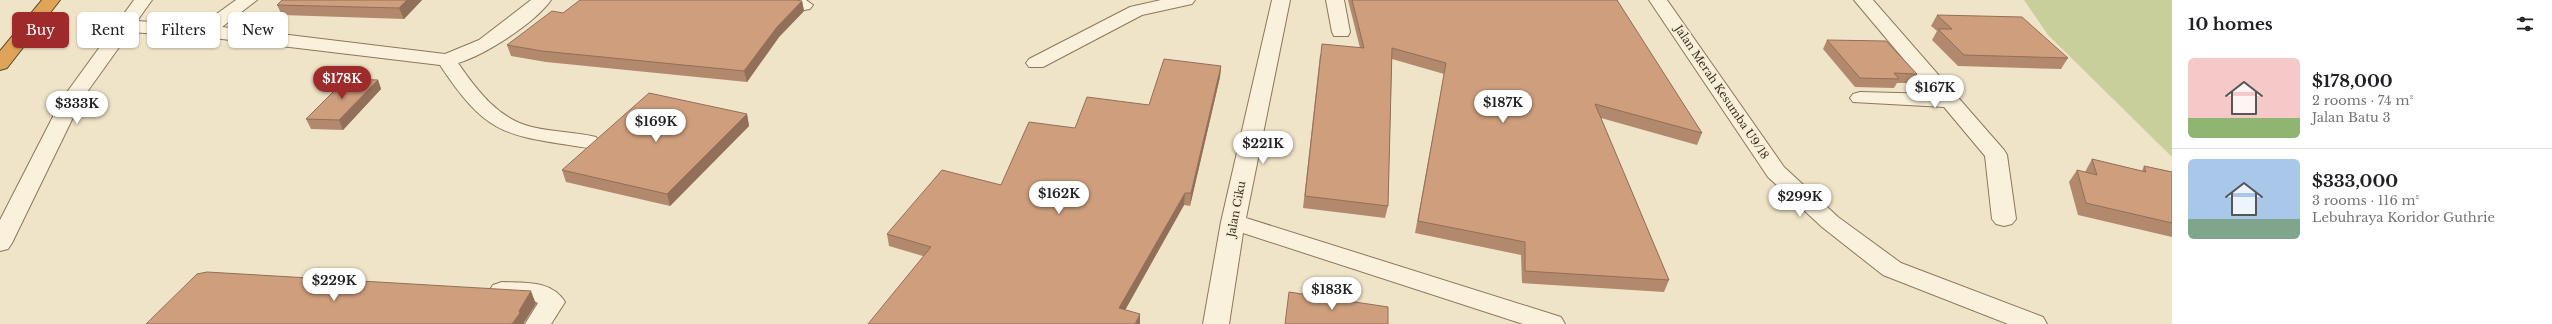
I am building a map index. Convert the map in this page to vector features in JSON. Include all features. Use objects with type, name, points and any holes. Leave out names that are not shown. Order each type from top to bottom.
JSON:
[{"type":"highway","points":[[0,64],[51,0]]},
{"type":"street","points":[[134,12],[143,0]]},
{"type":"street","points":[[220,21],[248,0]]},
{"type":"street","points":[[220,33],[446,60],[467,55],[490,42],[542,0]]},
{"type":"street","points":[[771,0],[804,5]]},
{"type":"street","points":[[1036,63],[1136,11],[1186,0]]},
{"type":"street","name":"Jalan Ciku","points":[[1216,324],[1233,222],[1281,0]]},
{"type":"street","points":[[1335,0],[1341,32]]},
{"type":"street","name":"Jalan Merah Kesumba U9/18","points":[[1658,0],[1776,172],[1830,222],[1892,268],[2034,324]]},
{"type":"street","points":[[1864,0],[1996,155],[2004,218]]},
{"type":"street","points":[[0,243],[72,99],[108,48]]},
{"type":"street","points":[[446,60],[462,85],[491,115],[518,130],[588,142]]},
{"type":"street","points":[[1860,98],[1950,100]]},
{"type":"street","points":[[1233,222],[1552,324]]},
{"type":"street","points":[[480,290],[544,295],[552,302],[538,324]]},
{"type":"green space","points":[[2024,0],[2172,0],[2172,157],[2048,35]]},
{"type":"building","points":[[282,0],[407,0],[399,8],[277,5]]},
{"type":"building","points":[[580,0],[802,1],[777,27],[744,71],[542,51],[507,45],[552,11],[563,13]]},
{"type":"building","points":[[1352,0],[1617,0],[1702,133],[1595,104],[1669,280],[1525,271],[1525,242],[1418,221],[1446,63],[1392,48],[1388,206],[1305,196],[1322,44],[1364,48]]},
{"type":"building","points":[[1937,15],[2022,17],[2068,58],[1964,55],[1938,29],[1952,29]]},
{"type":"building","points":[[1827,40],[1886,41],[1917,74],[1894,73],[1899,79],[1860,78]]},
{"type":"building","points":[[1164,59],[1221,66],[1191,193],[1185,193],[1119,308],[1140,314],[1135,324],[868,324],[931,247],[887,234],[942,170],[1001,185],[1029,122],[1075,128],[1087,97],[1149,105]]},
{"type":"building","points":[[346,79],[378,80],[339,120],[306,119]]},
{"type":"building","points":[[649,93],[747,114],[667,194],[562,170]]},
{"type":"building","points":[[2092,159],[2146,172],[2144,166],[2172,172],[2172,223],[2086,203],[2077,170],[2097,175]]},
{"type":"building","points":[[207,272],[531,291],[519,311],[520,313],[512,324],[146,324],[197,274]]},
{"type":"building","points":[[1289,292],[1388,307],[1388,324],[1285,324]]}]
